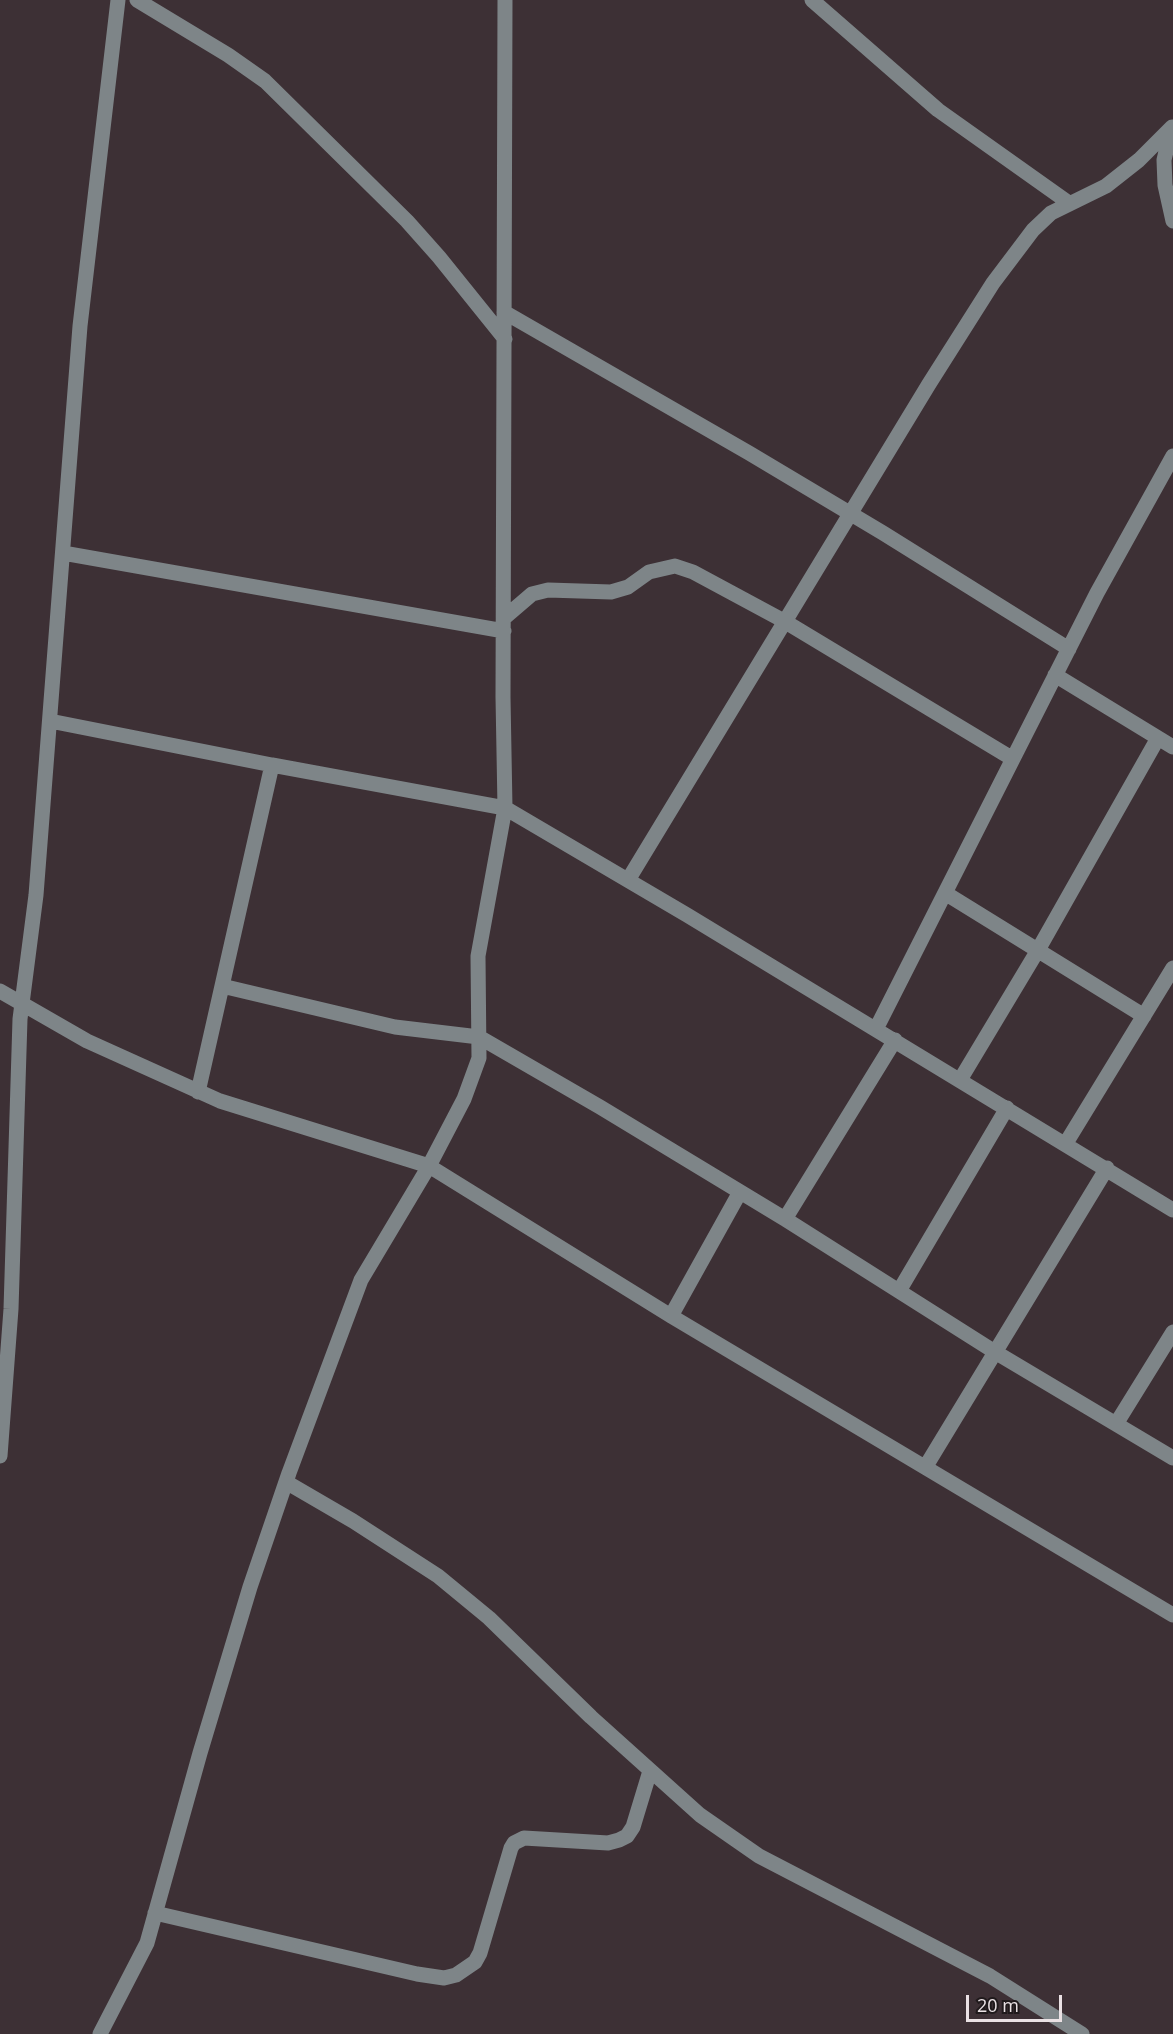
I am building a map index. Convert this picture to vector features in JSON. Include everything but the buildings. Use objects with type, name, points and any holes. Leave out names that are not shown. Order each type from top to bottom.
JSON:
[{"type":"street","points":[[0,1456],[10,1309],[22,1005],[36,895],[80,326],[118,0]]},
{"type":"street","points":[[137,0],[228,55],[265,81],[407,221],[505,339]]},
{"type":"street","points":[[100,2034],[147,1943],[249,1587],[361,1280],[429,1166],[468,1089],[479,1058],[478,956],[505,808],[505,0]]},
{"type":"street","points":[[812,0],[938,110],[1069,203]]},
{"type":"street","points":[[628,880],[850,513],[993,283],[1033,230],[1051,213],[1106,186],[1139,160],[1173,127]]},
{"type":"street","points":[[1173,127],[1164,160],[1165,185],[1173,221]]},
{"type":"street","points":[[504,312],[850,513],[1069,649]]},
{"type":"street","points":[[876,1029],[1097,592],[1173,456]]},
{"type":"street","points":[[63,554],[504,624]]},
{"type":"street","points":[[504,624],[532,594],[548,590],[610,592],[628,587],[649,572],[675,566],[693,572],[784,621],[1013,759]]},
{"type":"street","points":[[1055,675],[1173,747]]},
{"type":"street","points":[[50,721],[505,808],[895,1040],[1173,1210]]},
{"type":"street","points":[[960,1080],[1038,951],[1158,738]]},
{"type":"street","points":[[198,1092],[272,765]]},
{"type":"street","points":[[945,893],[1144,1016]]},
{"type":"street","points":[[1066,1143],[1173,968]]},
{"type":"street","points":[[222,986],[395,1027],[479,1037],[785,1219],[995,1352],[1173,1458]]},
{"type":"street","points":[[0,991],[87,1041],[220,1101],[429,1166],[671,1316],[1173,1615]]},
{"type":"street","points":[[785,1219],[895,1040]]},
{"type":"street","points":[[899,1291],[1007,1108]]},
{"type":"street","points":[[926,1466],[1107,1168]]},
{"type":"street","points":[[671,1316],[740,1192]]},
{"type":"street","points":[[1116,1424],[1173,1332]]},
{"type":"street","points":[[286,1482],[353,1521],[438,1576],[489,1618],[591,1717],[700,1815],[759,1856],[990,1976],[1082,2034]]},
{"type":"street","points":[[155,1913],[417,1974],[444,1978],[456,1975],[474,1962],[480,1953],[510,1848],[514,1843],[524,1838],[608,1843],[627,1836],[633,1827],[650,1771]]}]
